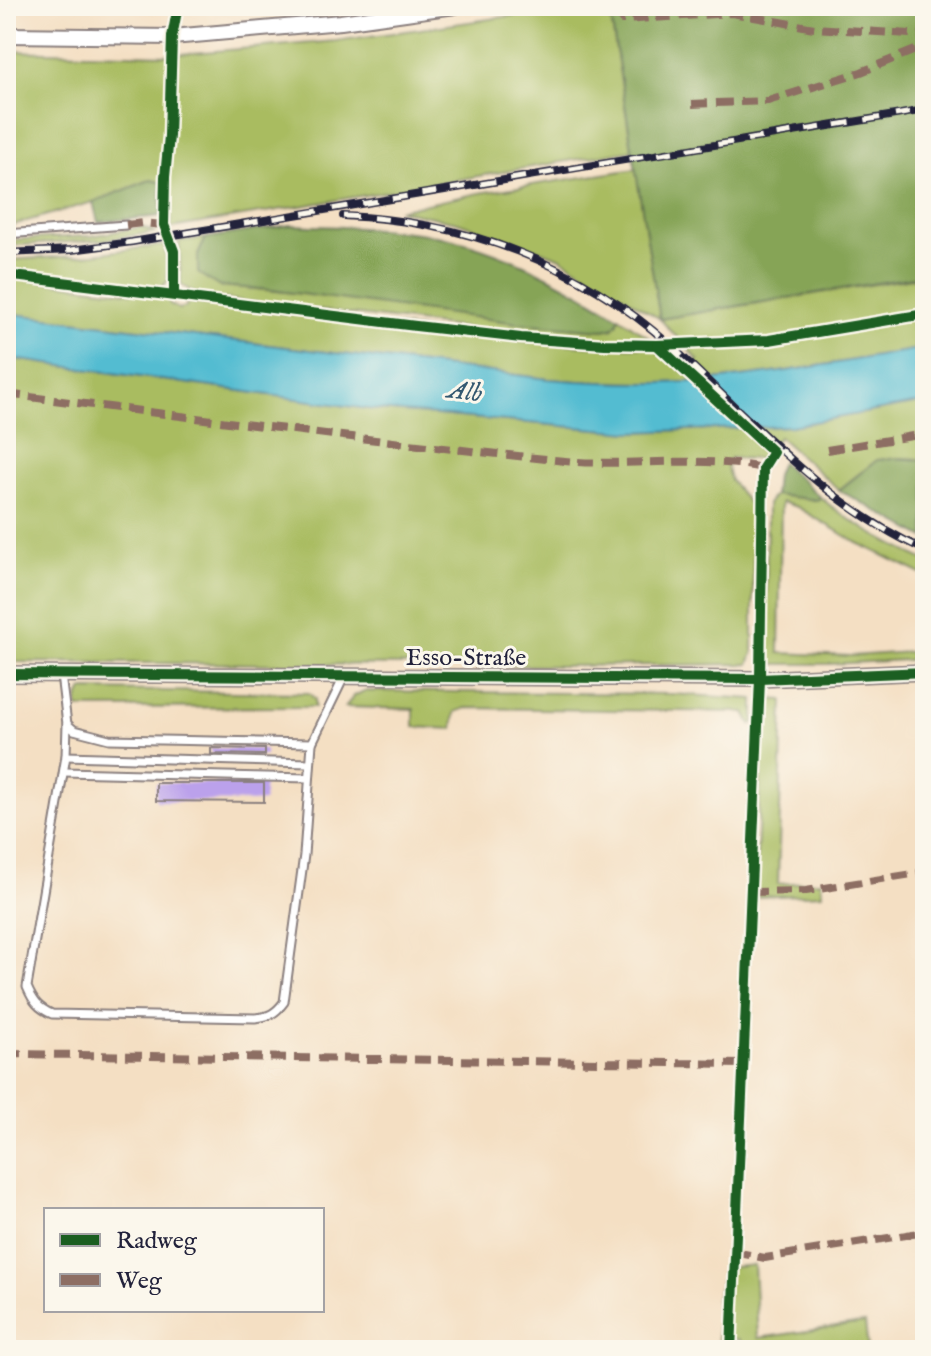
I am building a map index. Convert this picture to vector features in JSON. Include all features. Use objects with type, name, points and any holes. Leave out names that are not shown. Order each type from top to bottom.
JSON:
[{"type":"street","points":[[6,35],[172,37],[341,22],[455,6]]},
{"type":"street","name":"Esso-Straße","points":[[6,674],[760,679],[925,672]]},
{"type":"lane","points":[[6,234],[126,225]]},
{"type":"lane","points":[[61,675],[67,724],[66,756],[27,987],[33,1002],[52,1014],[255,1018],[277,1012],[284,1002],[304,855],[312,743],[344,677]]},
{"type":"lane","points":[[67,724],[74,730],[109,739],[312,743]]},
{"type":"lane","points":[[66,756],[309,763]]},
{"type":"lane","points":[[64,772],[308,778]]},
{"type":"green space","points":[[580,6],[609,6],[632,150],[171,228],[169,184],[150,180],[93,202],[6,227],[6,51],[168,55],[336,41]]},
{"type":"green space","points":[[609,6],[925,6],[925,275],[660,319]]},
{"type":"green space","points":[[636,169],[660,319],[559,257],[457,222],[398,210],[479,193]]},
{"type":"green space","points":[[150,180],[161,182],[161,216],[98,222],[93,202]]},
{"type":"green space","points":[[290,225],[402,231],[471,245],[523,264],[573,290],[619,317],[619,320],[614,326],[603,330],[517,323],[271,290],[218,286],[198,273],[198,255],[206,238]]},
{"type":"green space","points":[[141,227],[156,232],[102,240],[6,246],[6,240],[92,236]]},
{"type":"green space","points":[[206,238],[198,255],[218,286],[603,330],[614,328],[619,317],[654,341],[524,335],[200,296],[181,285],[179,241]]},
{"type":"green space","points":[[165,245],[168,281],[162,287],[142,288],[6,272],[6,260],[77,256]]},
{"type":"green space","points":[[925,276],[925,348],[757,375],[644,383],[549,379],[6,313],[6,277],[167,297],[170,304],[179,309],[186,307],[187,302],[525,341],[652,347],[684,372],[698,360],[660,319]]},
{"type":"green space","points":[[6,358],[368,409],[631,432],[791,426],[925,402],[925,460],[898,458],[878,463],[839,490],[779,437],[765,449],[761,459],[730,458],[727,467],[730,480],[753,509],[753,653],[749,664],[562,666],[6,662]]},
{"type":"green space","points":[[877,460],[925,460],[925,538],[839,490]]},
{"type":"green space","points":[[781,462],[820,497],[818,500],[774,495]]},
{"type":"green space","points":[[774,495],[813,501],[820,497],[870,532],[925,560],[925,576],[854,541],[797,507],[781,502],[779,653],[851,656],[925,651],[925,659],[766,664],[767,504]]},
{"type":"green space","points":[[83,690],[309,693],[315,699],[315,707],[78,708]]},
{"type":"green space","points":[[364,691],[672,694],[754,699],[754,723],[751,724],[745,712],[466,708],[455,712],[453,729],[414,727],[414,709],[345,707],[354,696]]},
{"type":"green space","points":[[764,699],[783,700],[778,884],[821,881],[822,894],[755,897]]},
{"type":"green space","points":[[754,1265],[758,1338],[865,1323],[868,1350],[740,1350],[740,1339],[718,1341],[716,1301],[724,1268]]},
{"type":"water","name":"Alb","points":[[6,313],[549,379],[606,382],[701,381],[813,367],[925,348],[925,402],[791,426],[631,432],[368,409],[6,358]]},
{"type":"building","points":[[211,748],[265,749],[265,755],[211,754]]},
{"type":"building","points":[[156,783],[264,783],[264,802],[156,801]]},
{"type":"railway","points":[[6,253],[71,250],[132,242],[925,110]]},
{"type":"railway","points":[[343,216],[388,219],[475,237],[518,252],[598,291],[670,345],[821,485],[888,531],[925,550]]},
{"type":"marked path","points":[[619,6],[622,20],[732,13],[814,28],[925,35]]},
{"type":"marked path","points":[[692,104],[768,101],[861,72],[925,46]]},
{"type":"marked path","points":[[126,225],[164,225]]},
{"type":"marked path","points":[[6,394],[565,461],[714,462],[763,468]]},
{"type":"marked path","points":[[827,450],[925,434]]},
{"type":"marked path","points":[[750,892],[806,891],[925,872]]},
{"type":"marked path","points":[[6,1054],[742,1064]]},
{"type":"marked path","points":[[734,1252],[765,1258],[925,1232]]},
{"type":"cycle path","points":[[174,295],[174,251],[164,225],[172,37],[178,6]]},
{"type":"cycle path","points":[[6,275],[416,326],[605,344],[769,340],[925,314]]},
{"type":"cycle path","points":[[657,345],[773,452],[763,468],[760,679],[731,1350]]},
{"type":"cycle path","points":[[6,674],[760,679],[925,672]]}]
